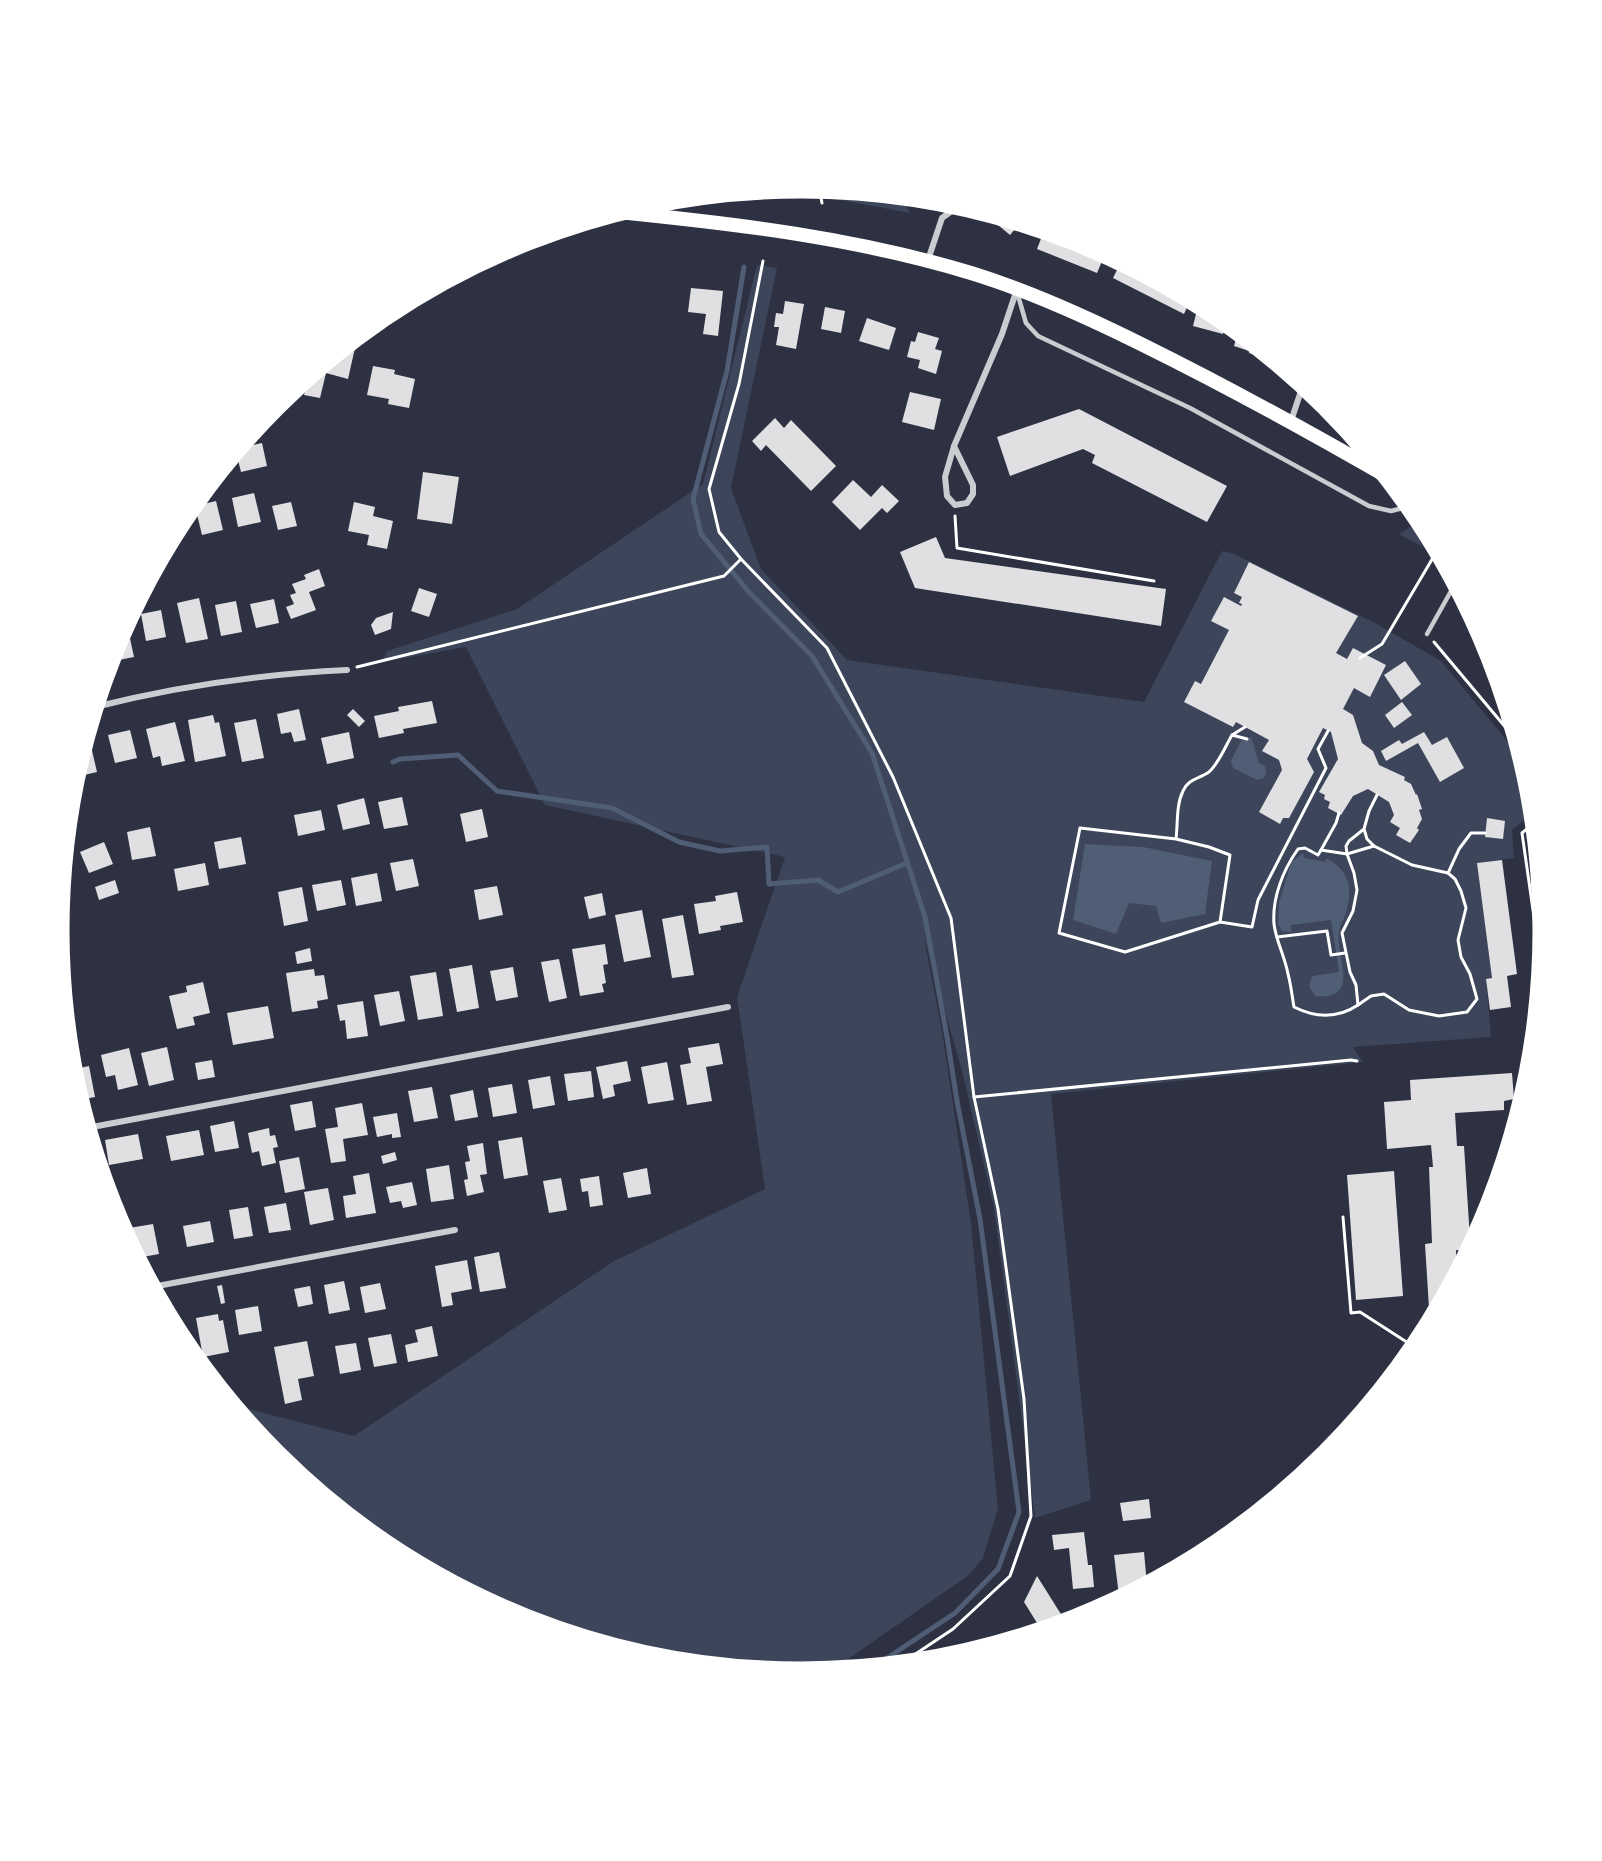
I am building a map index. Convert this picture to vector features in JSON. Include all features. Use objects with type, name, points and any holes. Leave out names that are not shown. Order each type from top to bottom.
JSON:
[{"type":"main road","points":[[643,214],[803,233],[928,260],[974,274],[1093,320],[1208,377],[1367,465]]},
{"type":"street","points":[[928,260],[942,218],[950,212]]},
{"type":"street","points":[[954,446],[973,485],[973,494],[967,503],[955,505],[947,496],[945,477],[954,446],[1002,334],[1017,289]]},
{"type":"street","points":[[1291,422],[1300,393]]},
{"type":"street","points":[[104,703],[230,680],[294,672],[347,670]]},
{"type":"street","points":[[94,1127],[728,1008]]},
{"type":"street","points":[[160,1286],[454,1230]]},
{"type":"lane","points":[[1017,289],[1026,323],[1038,336],[1190,408],[1369,506],[1391,511],[1401,509]]},
{"type":"lane","points":[[1427,634],[1451,591]]},
{"type":"path","points":[[821,198],[822,203]]},
{"type":"path","points":[[763,261],[739,384],[710,489],[718,532],[827,648],[893,777],[951,918],[974,1097],[998,1209],[1024,1399],[1031,1516],[1010,1576],[953,1629],[914,1655]]},
{"type":"path","points":[[955,505],[957,548],[1154,581]]},
{"type":"path","points":[[1360,658],[1382,644],[1433,558]]},
{"type":"path","points":[[347,670],[724,576],[741,559]]},
{"type":"path","points":[[1427,634],[1506,727]]},
{"type":"path","points":[[1176,838],[1179,803],[1183,789],[1192,779],[1209,771],[1232,735],[1245,727]]},
{"type":"path","points":[[1220,922],[1230,855],[1176,838],[1080,828],[1059,933],[1125,952],[1220,922],[1252,927],[1258,900],[1326,768],[1318,748],[1328,730]]},
{"type":"path","points":[[1232,735],[1247,739]]},
{"type":"path","points":[[1358,1005],[1356,985],[1341,954],[1342,933],[1353,911],[1357,890],[1347,854],[1349,841],[1364,829],[1377,795]]},
{"type":"path","points":[[1339,813],[1318,855],[1305,848],[1298,849],[1290,861],[1278,890],[1274,924],[1288,974],[1294,1007],[1308,1014],[1331,1017],[1358,1005],[1371,996],[1384,994],[1409,1010],[1439,1016],[1467,1012],[1476,999],[1470,974],[1461,957],[1458,940],[1466,908],[1455,879],[1448,873],[1412,865],[1374,846],[1364,829]]},
{"type":"path","points":[[1527,829],[1522,833],[1534,915]]},
{"type":"path","points":[[1448,873],[1459,849],[1471,833],[1485,833]]},
{"type":"path","points":[[1321,850],[1347,854],[1360,848],[1374,846]]},
{"type":"path","points":[[1277,937],[1327,931],[1331,956],[1341,954]]},
{"type":"path","points":[[974,1097],[1357,1061]]},
{"type":"path","points":[[1343,1217],[1351,1313],[1360,1312],[1408,1343]]},
{"type":"shaded area","points":[[828,198],[906,205],[910,213]]},
{"type":"shaded area","points":[[757,265],[777,268],[731,488],[761,569],[847,660],[1144,702],[1222,551],[1232,553],[1375,623],[1441,661],[1511,745],[1525,819],[1512,830],[1514,858],[1477,863],[1492,978],[1486,979],[1491,1037],[1353,1047],[1363,1062],[1051,1094],[1091,1500],[1035,1518],[994,1208],[962,1071],[924,938],[942,1031],[971,1223],[998,1509],[983,1558],[969,1575],[844,1662],[801,1664],[705,1658],[611,1639],[520,1608],[434,1566],[354,1512],[282,1449],[245,1408],[354,1436],[614,1261],[765,1189],[737,997],[785,857],[545,805],[466,647],[382,662],[387,651],[517,609],[703,484]]},
{"type":"shaded area","points":[[1413,526],[1427,548],[1399,534]]},
{"type":"shaded area","points":[[1251,737],[1259,763],[1265,766],[1266,772],[1264,778],[1257,780],[1233,768],[1231,761],[1241,741]]},
{"type":"shaded area","points":[[1085,844],[1143,847],[1212,861],[1205,914],[1161,923],[1156,906],[1129,903],[1116,934],[1073,920]]},
{"type":"shaded area","points":[[1303,853],[1304,858],[1326,862],[1326,858],[1340,869],[1348,881],[1348,904],[1339,931],[1343,984],[1330,996],[1315,996],[1309,986],[1312,976],[1339,972],[1331,920],[1291,925],[1291,932],[1282,931],[1278,924],[1279,903],[1291,863]]},
{"type":"building","points":[[996,224],[1015,229],[1010,235]]},
{"type":"building","points":[[1041,238],[1102,262],[1097,273],[1037,249]]},
{"type":"building","points":[[1117,269],[1187,307],[1184,314],[1113,278]]},
{"type":"building","points":[[691,288],[723,291],[718,336],[703,334],[706,314],[688,312]]},
{"type":"building","points":[[785,301],[804,304],[796,349],[776,345],[779,327],[774,327],[776,313],[783,314]]},
{"type":"building","points":[[825,307],[845,311],[841,333],[821,329]]},
{"type":"building","points":[[1196,314],[1224,332],[1223,334],[1193,326]]},
{"type":"building","points":[[867,318],[896,328],[889,350],[859,341]]},
{"type":"building","points":[[918,332],[939,338],[935,349],[942,351],[936,374],[918,368],[920,360],[907,357],[911,341],[915,342]]},
{"type":"building","points":[[1236,340],[1256,355],[1249,351],[1234,346]]},
{"type":"building","points":[[355,348],[348,379],[326,373],[320,398],[304,395],[305,390],[317,379]]},
{"type":"building","points":[[373,366],[395,370],[394,374],[415,379],[409,408],[388,404],[389,399],[367,395]]},
{"type":"building","points":[[910,392],[941,399],[934,430],[902,422]]},
{"type":"building","points":[[1079,409],[1227,486],[1207,522],[1092,463],[1095,455],[1083,449],[1010,476],[997,437]]},
{"type":"building","points":[[775,418],[784,428],[791,420],[836,466],[811,491],[766,445],[761,451],[752,441]]},
{"type":"building","points":[[262,443],[267,466],[241,472],[238,461],[252,445]]},
{"type":"building","points":[[423,472],[459,477],[452,524],[417,519]]},
{"type":"building","points":[[853,480],[871,497],[882,485],[899,501],[887,513],[882,508],[860,530],[832,502]]},
{"type":"building","points":[[254,493],[261,522],[238,527],[232,498]]},
{"type":"building","points":[[216,501],[223,530],[202,535],[197,515],[205,504]]},
{"type":"building","points":[[291,502],[297,526],[278,530],[272,506]]},
{"type":"building","points":[[354,502],[375,507],[373,516],[393,521],[387,549],[367,545],[369,535],[348,531]]},
{"type":"building","points":[[936,537],[945,558],[1166,589],[1161,626],[915,588],[900,552]]},
{"type":"building","points":[[1249,562],[1358,616],[1336,653],[1347,659],[1353,648],[1386,665],[1370,697],[1354,688],[1343,709],[1353,715],[1362,743],[1373,751],[1379,765],[1405,777],[1404,780],[1411,784],[1417,794],[1422,809],[1419,810],[1422,819],[1417,828],[1419,830],[1410,843],[1396,835],[1400,828],[1390,822],[1394,815],[1389,802],[1368,789],[1353,796],[1341,815],[1328,808],[1330,802],[1324,799],[1325,795],[1319,792],[1338,759],[1331,732],[1323,728],[1307,759],[1314,772],[1289,818],[1283,818],[1280,824],[1259,812],[1282,770],[1279,760],[1262,751],[1269,740],[1236,722],[1233,727],[1184,702],[1195,681],[1201,684],[1229,630],[1211,621],[1224,597],[1241,606],[1242,604],[1239,603],[1242,597],[1234,593]]},
{"type":"building","points":[[319,569],[325,586],[309,592],[316,610],[291,619],[286,607],[294,604],[290,595],[296,593],[292,584],[306,579],[304,575]]},
{"type":"building","points":[[419,588],[437,594],[429,617],[411,611]]},
{"type":"building","points":[[199,598],[208,639],[186,643],[177,603]]},
{"type":"building","points":[[274,599],[279,623],[256,628],[250,604]]},
{"type":"building","points":[[236,601],[242,632],[221,636],[215,605]]},
{"type":"building","points":[[161,610],[166,637],[146,641],[141,614]]},
{"type":"building","points":[[393,612],[391,629],[375,635],[371,625],[376,618]]},
{"type":"building","points":[[129,636],[134,657],[119,660]]},
{"type":"building","points":[[1405,661],[1421,684],[1401,700],[1384,675]]},
{"type":"building","points":[[432,701],[437,723],[403,729],[404,733],[379,738],[374,716],[399,711],[398,707]]},
{"type":"building","points":[[1402,702],[1412,715],[1394,728],[1385,715]]},
{"type":"building","points":[[299,709],[306,740],[294,742],[291,732],[281,734],[277,714]]},
{"type":"building","points":[[353,709],[365,721],[359,727],[347,715]]},
{"type":"building","points":[[213,715],[215,723],[219,722],[226,756],[195,762],[188,720]]},
{"type":"building","points":[[256,719],[264,758],[242,762],[234,723]]},
{"type":"building","points":[[175,722],[185,761],[162,766],[160,756],[153,758],[146,729]]},
{"type":"building","points":[[130,730],[137,758],[115,763],[108,735]]},
{"type":"building","points":[[349,732],[354,758],[327,764],[321,738]]},
{"type":"building","points":[[1424,732],[1432,745],[1447,737],[1464,768],[1440,782],[1418,743],[1386,761],[1381,751],[1399,740],[1402,744]]},
{"type":"building","points":[[91,746],[97,772],[85,775]]},
{"type":"building","points":[[402,797],[408,825],[384,829],[378,802]]},
{"type":"building","points":[[364,798],[370,824],[343,830],[337,805]]},
{"type":"building","points":[[482,809],[488,837],[466,842],[460,814]]},
{"type":"building","points":[[321,810],[325,830],[298,836],[294,815]]},
{"type":"building","points":[[1487,818],[1505,821],[1503,839],[1485,837]]},
{"type":"building","points":[[150,827],[156,856],[132,860],[127,832]]},
{"type":"building","points":[[241,837],[246,864],[219,869],[214,842]]},
{"type":"building","points":[[104,842],[113,864],[89,873],[80,852]]},
{"type":"building","points":[[413,859],[419,886],[396,891],[390,863]]},
{"type":"building","points":[[1502,860],[1517,974],[1507,976],[1511,1007],[1490,1010],[1486,979],[1492,978],[1477,863]]},
{"type":"building","points":[[205,863],[209,885],[178,891],[174,869]]},
{"type":"building","points":[[377,873],[382,901],[356,906],[351,878]]},
{"type":"building","points":[[115,880],[119,893],[99,900],[95,887]]},
{"type":"building","points":[[341,880],[346,905],[317,911],[312,885]]},
{"type":"building","points":[[497,886],[503,915],[479,920],[474,890]]},
{"type":"building","points":[[302,887],[308,921],[284,926],[278,892]]},
{"type":"building","points":[[737,892],[743,922],[720,926],[721,930],[699,934],[694,904],[716,901],[715,896]]},
{"type":"building","points":[[602,893],[606,915],[589,919],[584,897]]},
{"type":"building","points":[[642,910],[651,957],[624,962],[615,915]]},
{"type":"building","points":[[683,915],[694,975],[672,978],[662,919]]},
{"type":"building","points":[[605,944],[608,964],[603,965],[606,983],[602,984],[604,992],[580,996],[572,949]]},
{"type":"building","points":[[310,948],[312,961],[297,964],[295,952]]},
{"type":"building","points":[[559,959],[567,998],[549,1002],[541,962]]},
{"type":"building","points":[[472,965],[479,1008],[457,1012],[449,969]]},
{"type":"building","points":[[513,967],[518,997],[496,1001],[490,971]]},
{"type":"building","points":[[314,969],[315,976],[324,975],[328,999],[317,1001],[318,1008],[292,1012],[286,973]]},
{"type":"building","points":[[436,972],[443,1016],[418,1020],[410,976]]},
{"type":"building","points":[[203,982],[210,1013],[193,1017],[195,1025],[177,1029],[169,996],[187,992],[186,986]]},
{"type":"building","points":[[399,991],[405,1021],[380,1026],[374,995]]},
{"type":"building","points":[[363,1001],[368,1036],[347,1039],[345,1020],[340,1021],[337,1005]]},
{"type":"building","points":[[268,1006],[274,1038],[233,1045],[227,1013]]},
{"type":"building","points":[[719,1043],[723,1064],[706,1067],[712,1101],[687,1105],[680,1065],[691,1063],[688,1048]]},
{"type":"building","points":[[167,1047],[174,1080],[149,1086],[141,1053]]},
{"type":"building","points":[[129,1048],[138,1085],[118,1090],[115,1075],[106,1077],[101,1055]]},
{"type":"building","points":[[212,1060],[215,1077],[198,1080],[195,1063]]},
{"type":"building","points":[[627,1061],[631,1081],[613,1085],[615,1096],[603,1099],[596,1067]]},
{"type":"building","points":[[667,1062],[674,1100],[648,1104],[641,1067]]},
{"type":"building","points":[[89,1066],[95,1097],[87,1098],[81,1068]]},
{"type":"building","points":[[591,1071],[594,1097],[568,1101],[564,1074]]},
{"type":"building","points":[[1512,1073],[1514,1099],[1504,1101],[1504,1110],[1455,1113],[1457,1146],[1464,1146],[1470,1232],[1461,1251],[1456,1250],[1456,1260],[1429,1308],[1425,1244],[1432,1243],[1429,1167],[1433,1167],[1431,1145],[1387,1149],[1384,1102],[1411,1100],[1410,1080]]},
{"type":"building","points":[[550,1076],[555,1105],[533,1109],[528,1080]]},
{"type":"building","points":[[512,1084],[517,1113],[493,1117],[488,1088]]},
{"type":"building","points":[[432,1087],[438,1118],[414,1122],[408,1091]]},
{"type":"building","points":[[473,1090],[478,1117],[455,1121],[450,1095]]},
{"type":"building","points":[[312,1101],[316,1127],[295,1131],[290,1105]]},
{"type":"building","points":[[362,1103],[368,1135],[343,1139],[346,1161],[331,1163],[325,1129],[338,1127],[335,1108]]},
{"type":"building","points":[[397,1113],[401,1137],[392,1138],[392,1134],[377,1137],[373,1117]]},
{"type":"building","points":[[234,1121],[239,1148],[215,1152],[210,1126]]},
{"type":"building","points":[[269,1128],[270,1136],[275,1135],[278,1147],[273,1148],[276,1163],[262,1166],[259,1151],[252,1153],[248,1133]]},
{"type":"building","points":[[199,1130],[204,1155],[171,1161],[166,1136]]},
{"type":"building","points":[[138,1134],[143,1159],[109,1165],[105,1140]]},
{"type":"building","points":[[522,1137],[528,1175],[504,1179],[498,1141]]},
{"type":"building","points":[[483,1143],[487,1174],[480,1175],[484,1192],[467,1196],[464,1180],[468,1179],[465,1162],[470,1161],[467,1146]]},
{"type":"building","points":[[395,1152],[397,1160],[383,1164],[381,1156]]},
{"type":"building","points":[[299,1157],[305,1189],[285,1193],[279,1161]]},
{"type":"building","points":[[449,1165],[454,1199],[431,1202],[426,1169]]},
{"type":"building","points":[[647,1168],[651,1194],[628,1198],[623,1173]]},
{"type":"building","points":[[1394,1171],[1403,1296],[1356,1300],[1347,1175]]},
{"type":"building","points":[[369,1173],[376,1213],[346,1218],[343,1196],[356,1194],[353,1176]]},
{"type":"building","points":[[599,1176],[603,1205],[590,1207],[588,1191],[582,1192],[580,1179]]},
{"type":"building","points":[[561,1178],[567,1210],[549,1213],[543,1181]]},
{"type":"building","points":[[412,1182],[417,1205],[403,1208],[401,1201],[390,1203],[386,1187]]},
{"type":"building","points":[[328,1188],[334,1220],[310,1225],[304,1192]]},
{"type":"building","points":[[286,1203],[291,1230],[269,1233],[264,1207]]},
{"type":"building","points":[[248,1207],[253,1236],[234,1239],[229,1210]]},
{"type":"building","points":[[210,1221],[214,1242],[187,1247],[183,1226]]},
{"type":"building","points":[[153,1224],[159,1254],[144,1257],[131,1228]]},
{"type":"building","points":[[499,1252],[506,1288],[480,1292],[474,1257]]},
{"type":"building","points":[[467,1260],[472,1289],[451,1293],[453,1305],[442,1307],[435,1266]]},
{"type":"building","points":[[344,1281],[350,1310],[329,1314],[324,1285]]},
{"type":"building","points":[[380,1283],[386,1309],[365,1313],[360,1287]]},
{"type":"building","points":[[222,1285],[225,1303],[221,1304],[217,1286]]},
{"type":"building","points":[[310,1286],[313,1304],[298,1307],[294,1289]]},
{"type":"building","points":[[258,1306],[262,1331],[239,1335],[235,1310]]},
{"type":"building","points":[[218,1314],[219,1321],[223,1320],[229,1352],[204,1357],[196,1318]]},
{"type":"building","points":[[432,1326],[438,1356],[408,1362],[405,1345],[418,1342],[415,1330]]},
{"type":"building","points":[[391,1334],[397,1363],[374,1367],[368,1338]]},
{"type":"building","points":[[307,1341],[314,1376],[298,1379],[302,1400],[285,1404],[274,1347]]},
{"type":"building","points":[[356,1343],[361,1370],[340,1374],[335,1346]]},
{"type":"building","points":[[1149,1499],[1151,1518],[1123,1521],[1120,1503]]},
{"type":"building","points":[[1084,1532],[1088,1565],[1092,1565],[1094,1587],[1073,1589],[1069,1548],[1054,1550],[1052,1535]]},
{"type":"building","points":[[1144,1552],[1146,1577],[1118,1591],[1114,1555]]},
{"type":"building","points":[[1037,1576],[1062,1616],[1038,1625],[1024,1602]]},
{"type":"waterway","points":[[744,267],[727,371],[693,499],[701,534],[748,591],[812,656],[872,753],[925,917],[980,1219],[1019,1512],[998,1569],[955,1613],[886,1659]]},
{"type":"waterway","points":[[393,762],[400,759],[458,755],[497,791],[612,808],[679,842],[720,851],[767,847],[769,884],[818,880],[838,892],[907,863]]}]
